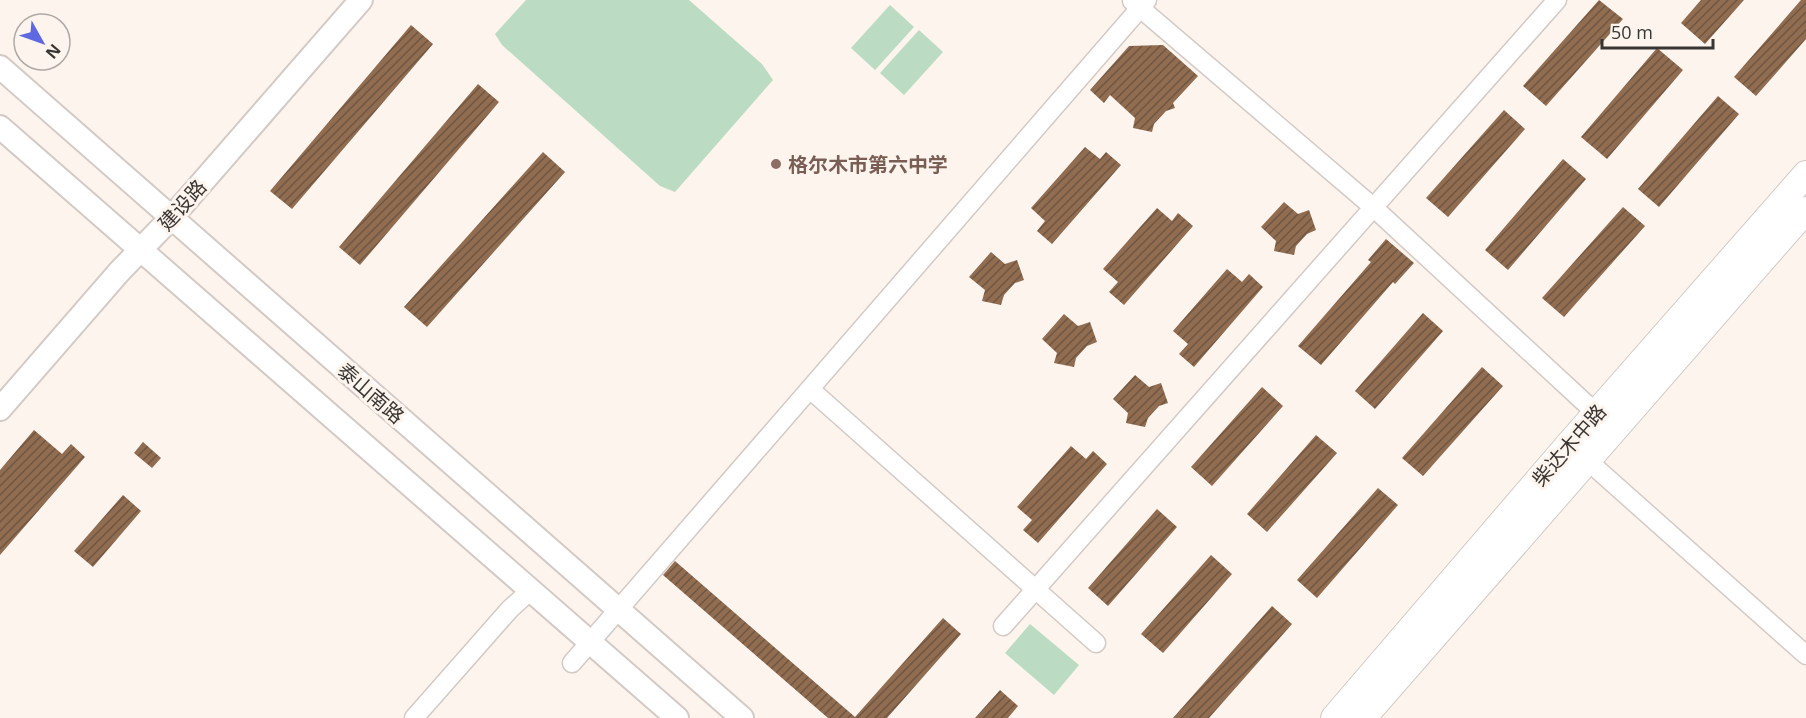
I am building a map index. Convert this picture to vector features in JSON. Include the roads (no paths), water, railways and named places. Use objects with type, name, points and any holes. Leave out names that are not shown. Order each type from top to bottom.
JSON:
[{"type":"main road","name":"柴达木中路","points":[[1363,718],[1578,452],[1597,414],[1806,174]]},
{"type":"main road","name":"柴达木中路","points":[[1334,718],[1578,452],[1806,210]]},
{"type":"street","name":"建设路","points":[[0,409],[139,251],[172,217],[361,0]]},
{"type":"street","points":[[1003,626],[1557,0]]},
{"type":"street","points":[[572,663],[811,390],[1139,3],[1373,207],[1597,414]]},
{"type":"street","name":"泰山南路","points":[[0,67],[742,718]]},
{"type":"street","points":[[0,127],[139,251],[677,718]]},
{"type":"street","points":[[811,390],[1096,643]]},
{"type":"street","points":[[1578,452],[1806,655]]},
{"type":"street","points":[[414,718],[510,609],[531,590]]},
{"type":"place","name":"格尔木市第六中学","points":[[776,164]]}]
